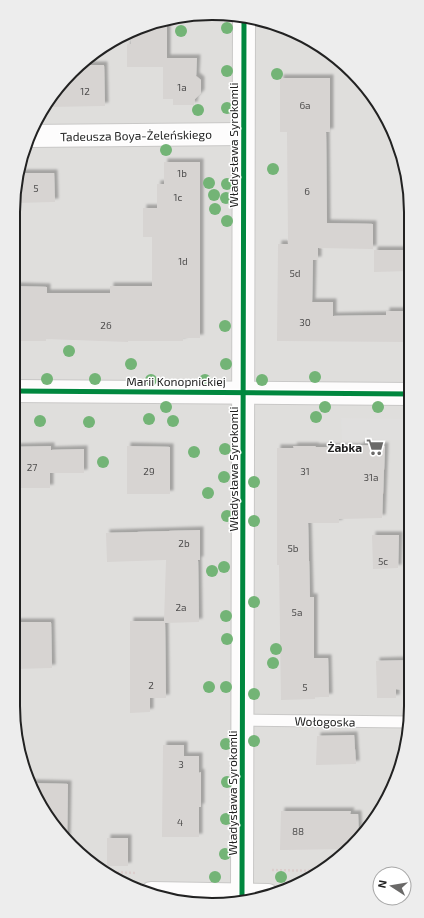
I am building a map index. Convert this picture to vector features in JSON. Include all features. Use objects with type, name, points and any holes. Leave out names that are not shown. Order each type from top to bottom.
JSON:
[{"type":"street","name":"Władysława Syrokomli","points":[[242,895],[244,23]]},
{"type":"street","name":"Tadeusza Boya-Żeleńskiego","points":[[36,136],[243,134]]},
{"type":"street","name":"Marii Konopnickiej","points":[[20,391],[404,394]]},
{"type":"street","points":[[173,893],[242,895]]},
{"type":"lane","name":"Wołogoska","points":[[242,720],[404,722]]},
{"type":"path","points":[[268,870],[310,871]]},
{"type":"shaded area","points":[[199,20],[225,20],[274,30],[319,52],[348,76],[372,105],[394,150],[404,199],[404,719],[394,768],[372,813],[348,842],[319,866],[274,888],[225,898],[199,898],[150,888],[127,878],[105,866],[76,842],[52,813],[40,791],[30,768],[20,719],[20,199],[30,150],[52,105],[68,85],[76,76],[105,52],[127,40],[150,30]]},
{"type":"shaded area","points":[[341,418],[404,419],[404,440],[342,440]]},
{"type":"building","points":[[167,26],[167,58],[197,58],[196,76],[201,80],[201,93],[195,99],[194,105],[173,105],[173,99],[163,99],[163,67],[127,67],[127,44],[131,44],[131,38],[150,30]]},
{"type":"building","points":[[89,65],[104,65],[105,106],[51,107],[76,76]]},
{"type":"building","points":[[280,78],[330,78],[330,132],[326,132],[327,223],[373,224],[373,249],[318,248],[318,260],[313,260],[312,302],[333,302],[333,316],[386,315],[386,311],[404,311],[404,342],[277,341],[278,244],[288,244],[287,132],[280,132]]},
{"type":"building","points":[[164,162],[200,162],[200,338],[183,338],[183,341],[128,342],[46,339],[46,341],[20,341],[20,286],[47,287],[47,293],[110,293],[110,286],[152,286],[152,237],[143,237],[143,208],[157,208],[157,184],[164,184]]},
{"type":"building","points":[[24,173],[54,173],[55,202],[20,203]]},
{"type":"building","points":[[374,250],[404,250],[404,271],[374,272]]},
{"type":"building","points":[[360,445],[385,446],[382,518],[339,519],[339,523],[308,523],[310,597],[314,597],[314,658],[328,658],[329,697],[281,700],[279,565],[277,565],[277,448],[294,448],[293,446],[360,447]]},
{"type":"building","points":[[51,446],[51,450],[84,449],[84,473],[50,473],[50,488],[20,488],[20,447]]},
{"type":"building","points":[[127,446],[170,447],[170,494],[127,494]]},
{"type":"building","points":[[200,530],[200,560],[198,560],[199,622],[165,623],[166,698],[150,698],[150,712],[130,713],[130,621],[164,621],[166,560],[107,562],[106,533]]},
{"type":"building","points":[[372,535],[399,535],[398,568],[373,569]]},
{"type":"building","points":[[20,622],[51,622],[52,668],[20,669]]},
{"type":"building","points":[[404,660],[404,690],[396,689],[396,698],[377,698],[376,661]]},
{"type":"building","points":[[354,735],[356,764],[316,765],[317,736]]},
{"type":"building","points":[[163,745],[184,745],[184,756],[199,756],[199,773],[201,772],[201,807],[199,807],[199,837],[162,837]]},
{"type":"building","points":[[37,783],[68,784],[67,832],[52,813]]},
{"type":"building","points":[[281,811],[351,811],[350,814],[358,814],[359,830],[340,849],[280,850]]},
{"type":"building","points":[[107,838],[128,838],[128,866],[107,866]]},
{"type":"cycle path","points":[[242,895],[244,23]]},
{"type":"cycle path","points":[[20,391],[404,394]]},
{"type":"place","name":"Żabka","points":[[375,447]]}]
